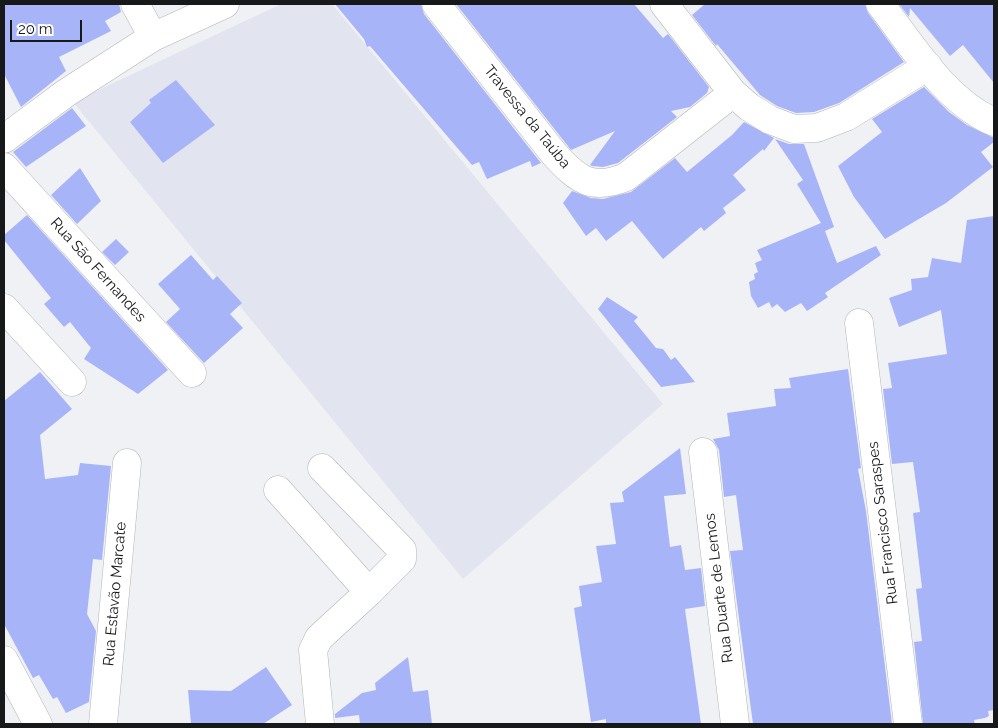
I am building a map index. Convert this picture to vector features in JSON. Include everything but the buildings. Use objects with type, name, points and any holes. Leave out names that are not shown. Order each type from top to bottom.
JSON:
[{"type":"street","points":[[135,4],[153,37]]},
{"type":"street","points":[[4,138],[66,92],[153,37],[225,4]]},
{"type":"street","name":"Travessa da Taúba","points":[[436,4],[561,161],[580,178],[593,184],[609,184],[626,177],[734,93]]},
{"type":"street","points":[[664,4],[734,93],[749,107],[770,120],[794,129],[817,128],[846,117],[928,66]]},
{"type":"street","points":[[880,4],[928,66],[958,99],[977,114],[994,122]]},
{"type":"street","name":"Rua São Fernandes","points":[[4,167],[192,373]]},
{"type":"street","points":[[4,308],[72,382]]},
{"type":"street","name":"Rua Francisco Saraspes","points":[[859,323],[908,724]]},
{"type":"street","name":"Rua Duarte de Lemos","points":[[703,452],[735,724]]},
{"type":"street","name":"Rua Estavão Marcate","points":[[103,724],[127,463]]},
{"type":"street","points":[[320,724],[313,650],[319,638],[402,560],[402,550],[322,468]]},
{"type":"street","points":[[278,490],[369,592]]},
{"type":"street","points":[[4,660],[38,724]]},
{"type":"shaded area","points":[[281,4],[332,4],[663,404],[463,579],[73,102]]}]
